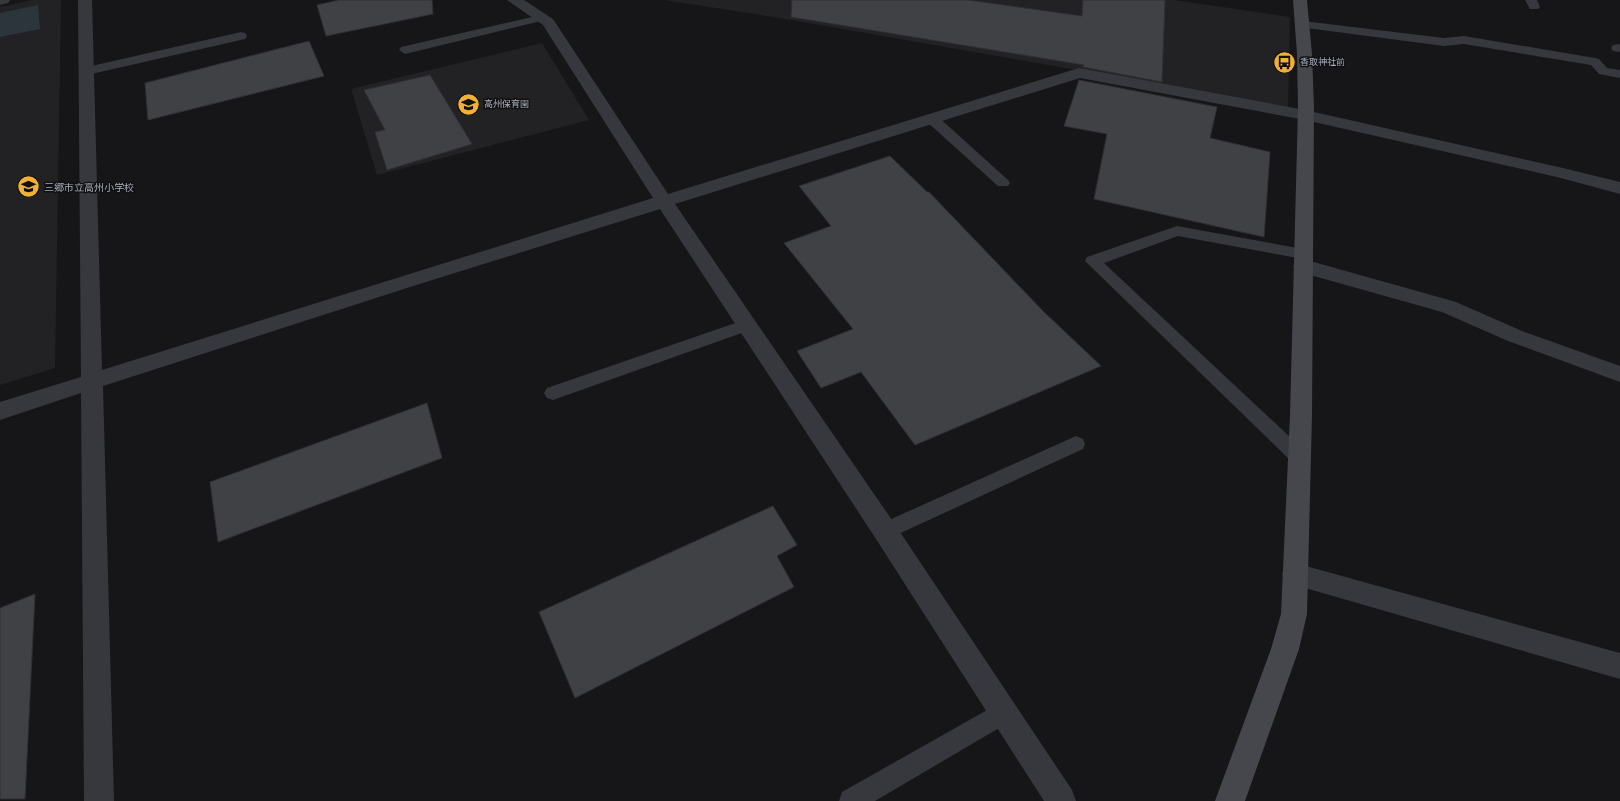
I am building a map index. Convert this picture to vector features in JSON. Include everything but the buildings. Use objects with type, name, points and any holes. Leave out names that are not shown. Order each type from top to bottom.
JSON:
[{"type":"street","points":[[85,0],[99,801]]},
{"type":"street","points":[[514,0],[548,22],[664,201],[885,531],[1061,801]]},
{"type":"street","points":[[1230,801],[1285,649],[1294,614],[1305,115],[1303,25],[1300,0]]},
{"type":"street","points":[[0,411],[664,201],[1079,72],[1305,115],[1620,188]]},
{"type":"street","points":[[1303,260],[1449,307],[1515,336],[1620,374]]},
{"type":"street","points":[[1296,574],[1620,666]]},
{"type":"lane","points":[[405,50],[541,18]]},
{"type":"lane","points":[[1303,25],[1444,42],[1464,40],[1595,62],[1603,71],[1620,74]]},
{"type":"lane","points":[[87,71],[241,36]]},
{"type":"lane","points":[[931,118],[1003,183]]},
{"type":"lane","points":[[1298,456],[1092,261],[1177,231],[1303,260]]},
{"type":"lane","points":[[553,393],[747,325]]},
{"type":"lane","points":[[885,531],[1076,444]]},
{"type":"lane","points":[[851,801],[1003,713]]},
{"type":"shaded area","name":"三郷市立高州小学校","points":[[32,0],[61,0],[55,368],[0,385],[0,7]]},
{"type":"shaded area","points":[[664,0],[1174,0],[1290,17],[1288,107],[786,19]]},
{"type":"shaded area","points":[[38,5],[40,29],[0,37],[0,13]]},
{"type":"shaded area","name":"高州保育園","points":[[542,43],[589,120],[377,175],[351,89]]},
{"type":"place","name":"香取神社前","points":[[1284,62]]},
{"type":"place","name":"高州保育園","points":[[468,104]]},
{"type":"place","name":"三郷市立高州小学校","points":[[29,187]]}]
